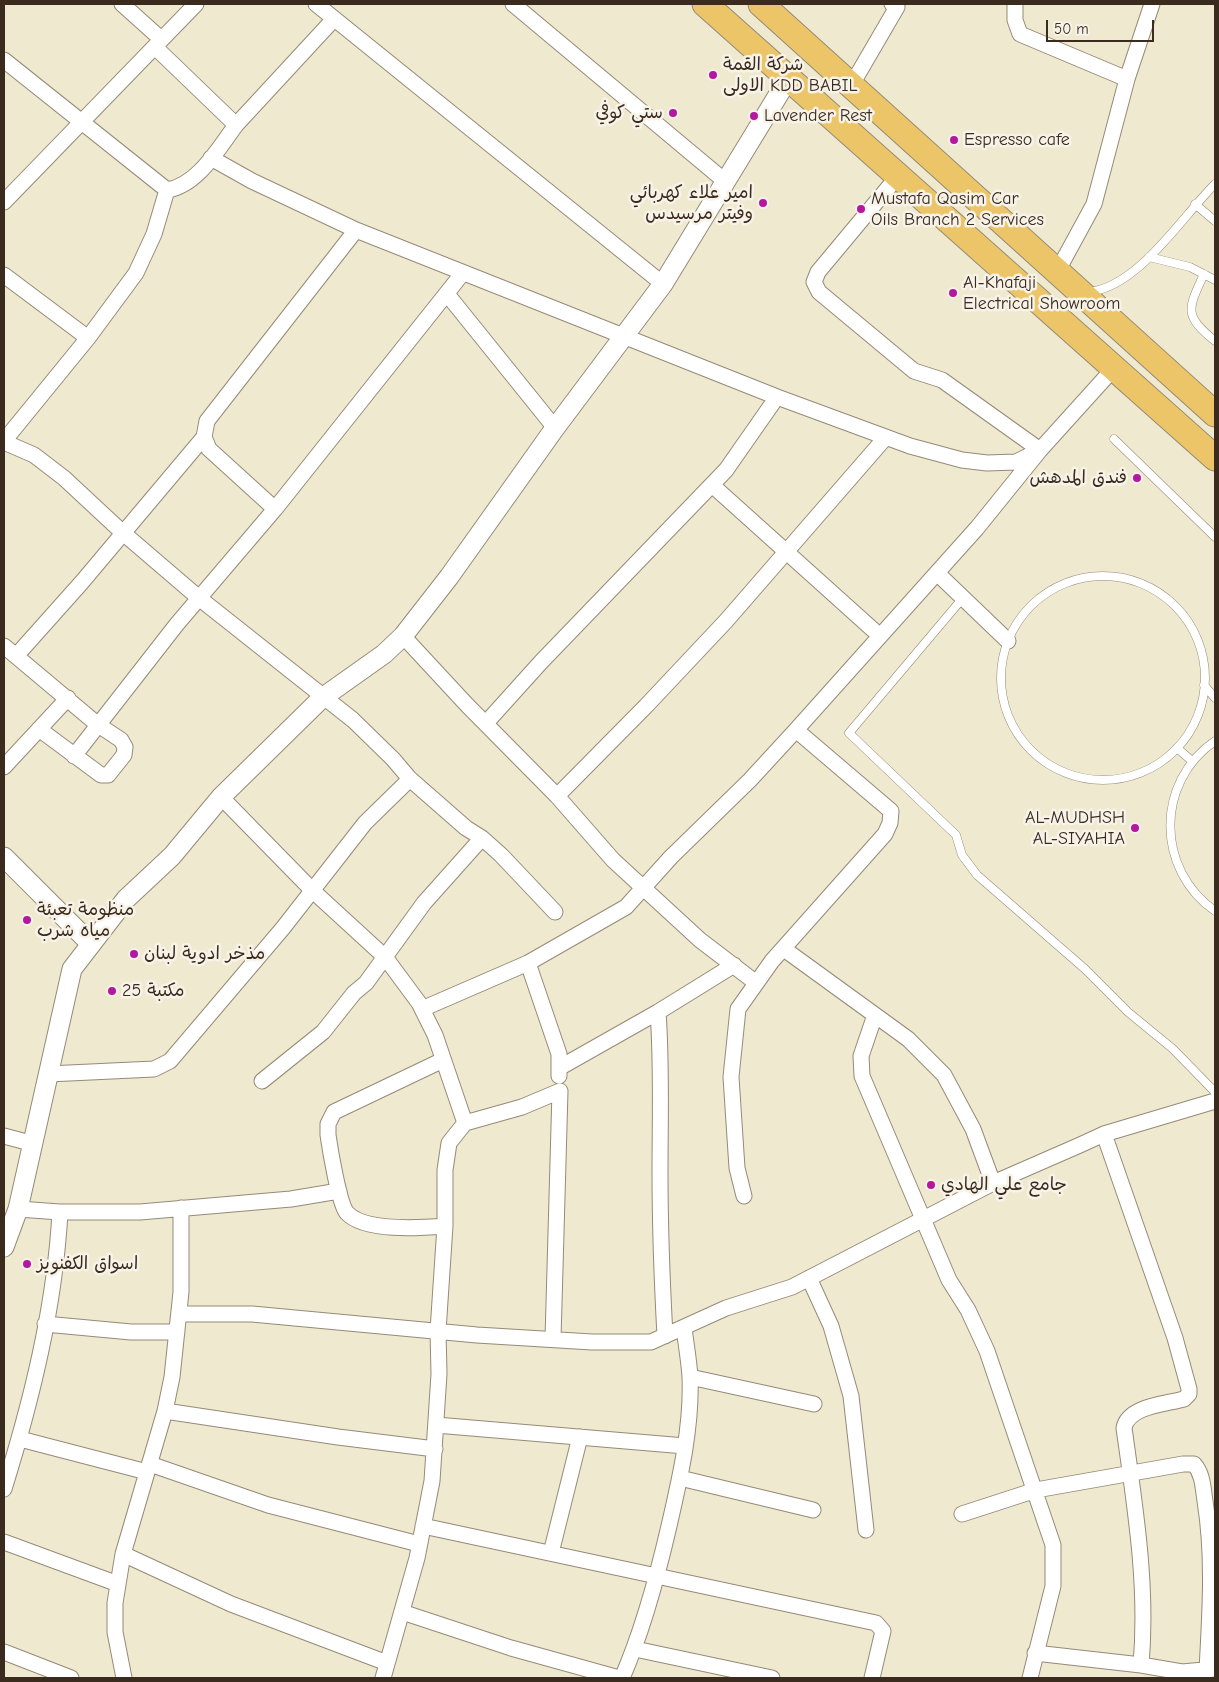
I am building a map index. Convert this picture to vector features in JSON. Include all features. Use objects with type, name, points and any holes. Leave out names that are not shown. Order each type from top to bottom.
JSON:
[{"type":"highway","points":[[705,4],[1215,458]]},
{"type":"highway","points":[[761,4],[1215,414]]},
{"type":"street","points":[[122,4],[236,125]]},
{"type":"street","points":[[4,202],[196,4]]},
{"type":"street","points":[[316,4],[663,284]]},
{"type":"street","points":[[513,4],[726,182]]},
{"type":"street","points":[[851,86],[897,7],[892,4]]},
{"type":"street","points":[[1016,4],[1014,20],[1020,34],[1128,79]]},
{"type":"street","points":[[1058,272],[1094,204],[1128,79],[1152,4]]},
{"type":"street","points":[[4,60],[167,190],[179,188],[191,180],[211,158],[236,125],[334,19]]},
{"type":"street","points":[[4,1246],[18,1209],[34,1144],[72,969],[126,899],[172,856],[221,796],[322,698],[384,654],[403,636],[449,577],[555,428],[663,284],[788,79]]},
{"type":"street","points":[[211,158],[252,181],[356,230],[462,274],[777,397],[939,455],[987,463],[1016,462],[1040,450]]},
{"type":"street","points":[[898,176],[818,272],[814,282],[819,292],[914,370],[942,380],[1040,450]]},
{"type":"street","points":[[167,190],[154,234],[136,273],[88,338],[4,441],[34,455],[64,478],[122,532],[199,598],[322,698],[353,720],[394,759],[410,778],[466,828],[482,838],[502,855],[555,912]]},
{"type":"street","points":[[16,656],[82,582],[122,532],[204,437],[207,421],[356,230]]},
{"type":"street","points":[[74,756],[97,724],[199,598],[275,509],[462,274]]},
{"type":"street","points":[[4,275],[88,338]]},
{"type":"street","points":[[447,294],[555,428]]},
{"type":"street","points":[[422,1009],[528,963],[626,908],[642,888],[750,780],[796,730],[937,573],[1040,450],[1115,367]]},
{"type":"street","points":[[486,723],[541,662],[726,470],[777,397]]},
{"type":"street","points":[[557,796],[687,664],[886,436]]},
{"type":"street","points":[[204,437],[209,449],[275,509]]},
{"type":"street","points":[[712,485],[880,636]]},
{"type":"street","points":[[937,573],[1008,641]]},
{"type":"street","points":[[403,636],[557,796],[613,860],[700,940],[755,982]]},
{"type":"street","points":[[4,646],[97,724],[121,740],[125,747],[124,755],[108,775],[101,774],[39,729]]},
{"type":"street","points":[[4,767],[68,698]]},
{"type":"street","points":[[744,1196],[737,1168],[731,1077],[738,1009],[755,982],[885,834],[890,823],[891,811],[796,730]]},
{"type":"street","points":[[48,1074],[154,1069],[170,1061],[313,891],[365,823],[410,778]]},
{"type":"street","points":[[221,796],[313,891],[385,957],[422,1009],[443,1060],[465,1123]]},
{"type":"street","points":[[262,1081],[323,1032],[385,957],[424,903],[482,838]]},
{"type":"street","points":[[4,857],[92,944]]},
{"type":"street","points":[[784,948],[908,1039],[944,1075],[973,1129],[993,1183]]},
{"type":"street","points":[[528,963],[559,1054],[560,1091],[552,1339]]},
{"type":"street","points":[[559,1068],[658,1012],[734,965]]},
{"type":"street","points":[[658,1012],[662,1089],[662,1269],[666,1336]]},
{"type":"street","points":[[875,1015],[861,1056],[862,1076],[949,1280],[968,1310],[987,1351],[1036,1490],[1053,1545],[1053,1586],[1030,1678]]},
{"type":"street","points":[[443,1060],[334,1112],[328,1124],[328,1135],[342,1203],[348,1213],[366,1224],[426,1228],[445,1226]]},
{"type":"street","points":[[383,1678],[419,1544],[432,1481],[439,1374],[438,1331],[445,1226],[445,1170],[450,1144],[465,1123],[522,1107],[560,1091]]},
{"type":"street","points":[[179,1314],[252,1314],[552,1339],[651,1342],[726,1308],[792,1287],[993,1183],[1104,1134],[1215,1102]]},
{"type":"street","points":[[1104,1134],[1169,1323],[1189,1388],[1189,1394],[1184,1399],[1133,1413],[1126,1420],[1124,1428],[1141,1552],[1144,1629],[1141,1665]]},
{"type":"street","points":[[4,1136],[34,1144]]},
{"type":"street","points":[[18,1209],[60,1212],[140,1212],[291,1199],[339,1191]]},
{"type":"street","points":[[124,1678],[115,1632],[115,1602],[123,1554],[165,1411],[181,1292],[181,1208]]},
{"type":"street","points":[[4,1489],[35,1382],[57,1258],[60,1212]]},
{"type":"street","points":[[809,1278],[830,1326],[851,1396],[866,1530]]},
{"type":"street","points":[[45,1324],[131,1332],[177,1332]]},
{"type":"street","points":[[402,1612],[502,1645],[621,1678],[635,1649],[657,1576],[680,1478],[690,1377],[684,1328]]},
{"type":"street","points":[[690,1377],[814,1404]]},
{"type":"street","points":[[165,1411],[338,1438],[435,1449]]},
{"type":"street","points":[[436,1425],[684,1446]]},
{"type":"street","points":[[551,1553],[580,1437]]},
{"type":"street","points":[[20,1439],[149,1468],[268,1506],[419,1544]]},
{"type":"street","points":[[962,1514],[1036,1490],[1130,1473],[1184,1464],[1194,1464],[1200,1471],[1207,1518],[1211,1569],[1211,1670],[1182,1675],[1141,1665],[1035,1653]]},
{"type":"street","points":[[680,1478],[814,1510]]},
{"type":"street","points":[[423,1526],[876,1623],[883,1631],[872,1678]]},
{"type":"street","points":[[4,1542],[118,1584]]},
{"type":"street","points":[[123,1554],[232,1604],[387,1663]]},
{"type":"street","points":[[635,1649],[772,1678]]},
{"type":"street","points":[[4,1652],[71,1678]]},
{"type":"lane","points":[[1082,293],[1106,288],[1118,283],[1138,269],[1194,204],[1215,184]]},
{"type":"lane","points":[[1194,204],[1215,221]]},
{"type":"lane","points":[[1149,257],[1170,260],[1215,280]]},
{"type":"lane","points":[[1204,274],[1192,301],[1192,315],[1199,328],[1215,341]]},
{"type":"lane","points":[[1114,440],[1215,537]]},
{"type":"lane","points":[[1110,576],[1125,579],[1154,590],[1166,598],[1187,621],[1200,648],[1204,685],[1194,723],[1177,748],[1153,767],[1125,778],[1110,780],[1080,778],[1051,767],[1023,742],[1005,708],[1001,678],[1008,641],[1028,609],[1052,590],[1080,579],[1110,576]]},
{"type":"lane","points":[[962,599],[849,733],[956,835],[962,855],[977,875],[1085,969],[1128,1012],[1174,1049],[1215,1092]]},
{"type":"lane","points":[[1204,685],[1215,698]]},
{"type":"lane","points":[[1215,741],[1192,761],[1179,781],[1170,810],[1170,841],[1174,856],[1187,883],[1196,895],[1215,911]]},
{"type":"lane","points":[[1177,748],[1192,761]]},
{"type":"place","name":"شركة القمة الاولى KDD BABIL","points":[[713,75]]},
{"type":"place","name":"ستي كوفي","points":[[673,113]]},
{"type":"place","name":"Lavender Rest","points":[[754,116]]},
{"type":"place","name":"Espresso cafe","points":[[954,140]]},
{"type":"place","name":"امير علاء كهربائي وفيتر مرسيدس","points":[[763,203]]},
{"type":"place","name":"Mustafa Qasim Car Oils Branch 2 Services","points":[[861,209]]},
{"type":"place","name":"Al-Khafaji Electrical Showroom","points":[[953,293]]},
{"type":"place","name":"فندق المدهش","points":[[1137,478]]},
{"type":"place","name":"AL-MUDHSH AL-SIYAHIA","points":[[1135,828]]},
{"type":"place","name":"منظومة تعبئة مياه شرب","points":[[27,920]]},
{"type":"place","name":"مذخر ادوية لبنان","points":[[134,954]]},
{"type":"place","name":"مكتبة 25","points":[[112,991]]},
{"type":"place","name":"جامع علي الهادي","points":[[931,1185]]},
{"type":"place","name":"اسواق الكفنويز","points":[[27,1264]]}]
